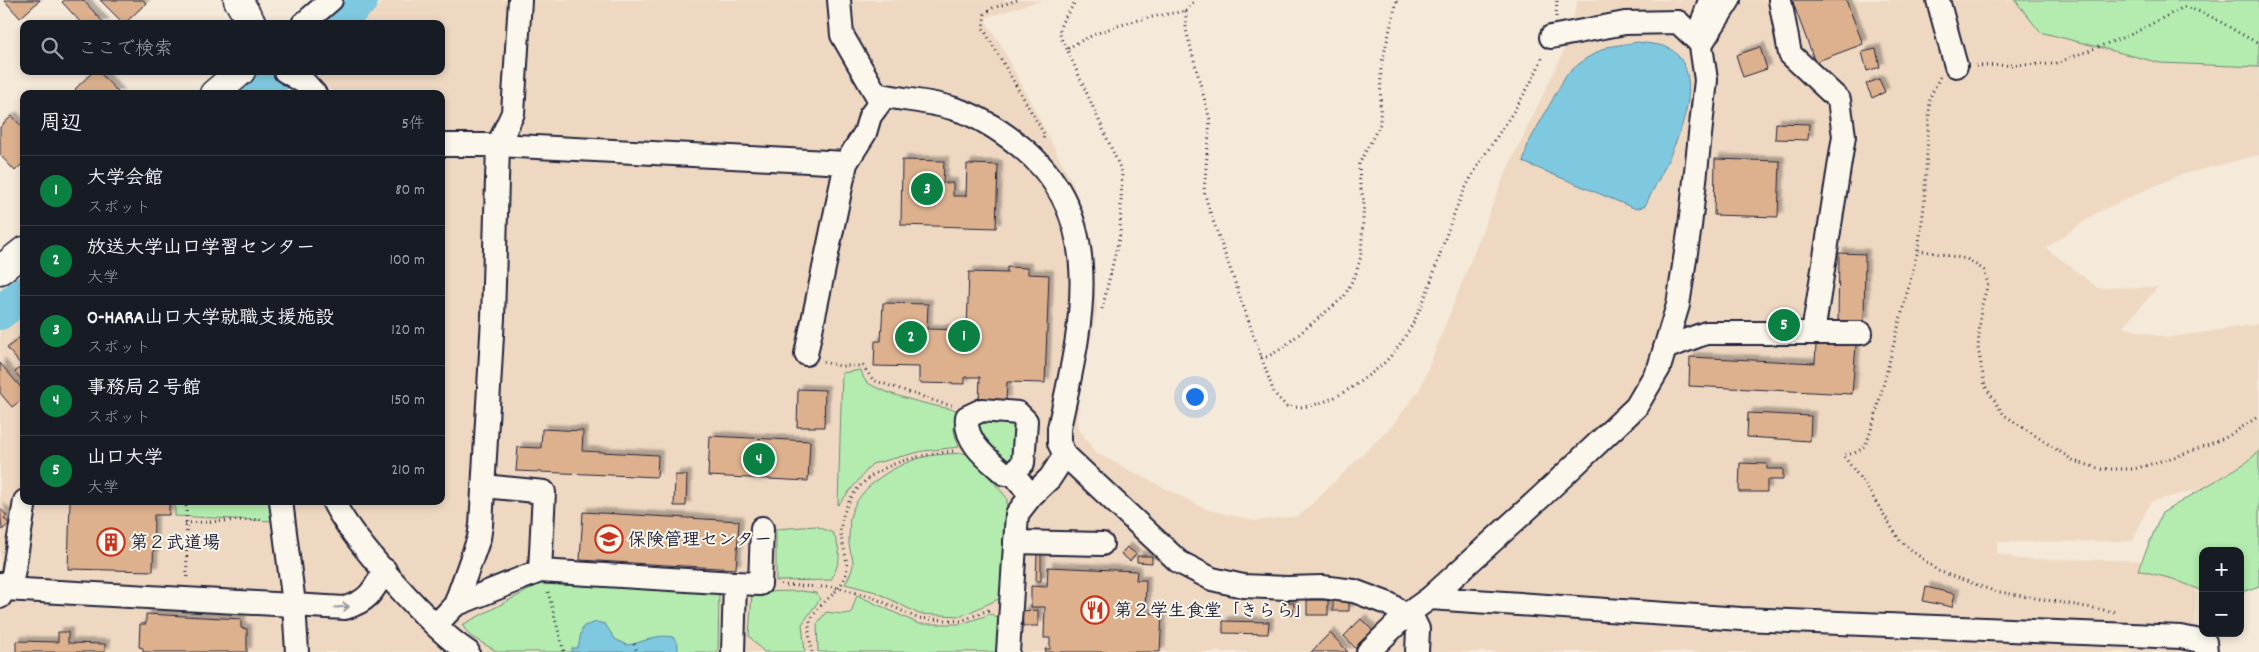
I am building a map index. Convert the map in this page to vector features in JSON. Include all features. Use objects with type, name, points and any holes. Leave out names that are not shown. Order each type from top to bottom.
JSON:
[{"type":"main road","points":[[238,0],[250,20]]},
{"type":"main road","points":[[219,90],[236,75]]},
{"type":"main road","points":[[0,270],[20,254]]},
{"type":"street","points":[[308,20],[331,0]]},
{"type":"street","points":[[436,625],[454,605],[479,538],[484,486],[493,318],[498,145],[513,114],[520,0]]},
{"type":"street","points":[[840,0],[842,35],[876,94],[955,109],[1000,130],[1040,162],[1056,183],[1069,207],[1076,235],[1083,296],[1080,331],[1059,428],[1059,444],[1065,455],[1179,562],[1212,579],[1243,586],[1322,587],[1354,591],[1389,604],[1414,621],[1418,629],[1417,652]]},
{"type":"street","points":[[1368,652],[1406,615],[1430,598],[1543,496],[1636,407],[1659,368],[1678,305],[1690,226],[1706,80],[1699,32],[1710,0]]},
{"type":"street","points":[[1701,44],[1729,0]]},
{"type":"street","points":[[1780,0],[1790,54],[1839,100],[1844,136],[1813,333]]},
{"type":"street","points":[[1938,0],[1956,66]]},
{"type":"street","points":[[1551,37],[1625,23],[1678,22],[1701,44]]},
{"type":"street","points":[[289,80],[305,83],[311,90]]},
{"type":"street","points":[[806,354],[846,163],[865,133],[870,116],[885,96]]},
{"type":"street","points":[[445,145],[498,145],[846,163]]},
{"type":"street","points":[[1665,348],[1706,333],[1861,333]]},
{"type":"street","points":[[982,410],[1018,413],[1026,421],[1023,463],[1013,473],[1005,474],[977,448],[966,428],[967,417],[982,410]]},
{"type":"street","points":[[1008,652],[1017,514],[1031,496],[1050,478],[1065,455]]},
{"type":"street","points":[[1013,473],[1031,496]]},
{"type":"street","points":[[484,486],[544,492],[540,571]]},
{"type":"street","points":[[2,590],[13,575],[24,505]]},
{"type":"street","points":[[335,505],[341,518],[385,570],[436,625],[468,652]]},
{"type":"street","points":[[282,510],[294,604],[297,652]]},
{"type":"street","points":[[454,605],[540,571],[760,584],[762,528]]},
{"type":"street","points":[[1015,542],[1102,544]]},
{"type":"street","points":[[2,590],[345,608],[360,603],[371,594],[385,570]]},
{"type":"street","points":[[733,652],[735,583]]},
{"type":"street","points":[[1430,598],[1740,619],[2181,637],[2204,642],[2206,652]]},
{"type":"path","points":[[1017,0],[994,8],[985,14],[984,28],[1044,134],[1040,162]]},
{"type":"path","points":[[1076,0],[1062,20],[1059,30],[1060,39],[1067,49],[1122,172],[1120,234],[1107,296],[1100,314],[1087,331],[1080,331]]},
{"type":"path","points":[[1195,0],[1186,11],[1186,30],[1210,120],[1204,191],[1274,393],[1286,407],[1298,408],[1315,406],[1346,392],[1388,359],[1405,338],[1420,310],[1468,183],[1506,126],[1533,78],[1551,37],[1558,0]]},
{"type":"path","points":[[1261,358],[1267,357],[1281,349],[1344,297],[1356,273],[1362,256],[1364,201],[1360,186],[1359,164],[1380,124],[1381,66],[1387,33],[1397,0]]},
{"type":"path","points":[[2125,614],[1994,591],[1938,571],[1900,541],[1868,489],[1843,454],[1856,454],[1865,446],[1874,421],[1918,250],[1924,207],[1930,97],[1939,78],[1956,66],[2054,64],[2132,34],[2184,7],[2205,12],[2245,37],[2259,43]]},
{"type":"path","points":[[1067,49],[1087,36],[1161,14],[1186,11]]},
{"type":"path","points":[[1918,250],[1967,259],[1984,270],[1988,284],[1981,308],[1978,348],[1985,386],[2004,415],[2074,461],[2101,470],[2134,469],[2180,455],[2227,437],[2259,416]]},
{"type":"path","points":[[806,354],[826,363],[863,366],[873,380],[934,401],[982,410]]},
{"type":"path","points":[[812,652],[809,622],[821,605],[839,588],[846,573],[846,554],[840,527],[857,487],[884,467],[905,460],[930,454],[977,448]]},
{"type":"path","points":[[186,505],[188,599]]},
{"type":"path","points":[[185,523],[282,510]]},
{"type":"path","points":[[540,571],[552,605],[564,652]]},
{"type":"path","points":[[760,584],[839,588],[870,596],[918,618],[961,621],[1011,600]]},
{"type":"path","points":[[634,644],[637,652]]},
{"type":"shaded area","points":[[385,0],[1043,0],[984,18],[1001,45],[1073,184],[1092,241],[1097,310],[1079,395],[1078,428],[1096,453],[1208,510],[1256,521],[1299,516],[1392,426],[1420,389],[1504,176],[1563,53],[1578,0],[2259,0],[2259,155],[2177,176],[2098,212],[2046,248],[2098,288],[2158,287],[2123,327],[2166,338],[2259,324],[2259,474],[2150,502],[2133,541],[1997,542],[1997,553],[2018,559],[2196,561],[2194,652],[0,652],[0,327],[20,310],[20,505],[445,505],[445,90],[330,90],[316,75],[445,75],[445,20],[362,20]]},
{"type":"green space","points":[[2015,0],[2259,0],[2259,67],[2160,63],[2040,32]]},
{"type":"green space","points":[[861,370],[865,380],[884,391],[928,404],[964,411],[956,420],[954,428],[959,447],[923,451],[872,464],[838,505],[842,373]]},
{"type":"green space","points":[[979,423],[1012,423],[1018,428],[1018,454],[1007,465],[974,429]]},
{"type":"green space","points":[[2259,451],[2259,586],[2244,592],[2244,547],[2199,547],[2199,589],[2173,579],[2138,570],[2162,513],[2247,462]]},
{"type":"green space","points":[[970,454],[1007,498],[1003,597],[961,616],[919,614],[876,592],[845,584],[853,563],[849,545],[850,518],[854,506],[861,496],[880,477],[904,464],[928,456]]},
{"type":"green space","points":[[175,505],[271,505],[273,521],[175,516]]},
{"type":"green space","points":[[816,526],[833,533],[838,546],[837,567],[831,580],[776,581],[776,529]]},
{"type":"green space","points":[[540,584],[719,592],[718,652],[498,652],[470,636],[462,625]]},
{"type":"green space","points":[[801,591],[816,593],[820,599],[802,624],[805,652],[764,652],[749,636],[752,592]]},
{"type":"green space","points":[[857,595],[919,624],[961,624],[991,614],[1003,620],[1000,652],[818,652],[817,624],[826,612],[851,613]]},
{"type":"water","points":[[1638,42],[1660,45],[1672,50],[1684,65],[1688,84],[1687,105],[1673,149],[1645,206],[1636,209],[1523,162],[1528,144],[1566,75],[1585,59],[1607,47]]},
{"type":"water","points":[[597,622],[605,624],[615,639],[627,645],[655,637],[667,636],[673,637],[678,644],[678,650],[676,652],[572,652],[572,648],[577,648],[578,646],[584,626]]},
{"type":"building","points":[[4,0],[40,0],[20,18]]},
{"type":"building","points":[[65,0],[83,0],[101,20],[78,20],[62,2]]},
{"type":"building","points":[[100,0],[143,0],[146,3],[128,20],[120,20]]},
{"type":"building","points":[[1792,0],[1846,0],[1863,44],[1815,62]]},
{"type":"building","points":[[1760,47],[1767,69],[1743,77],[1736,55]]},
{"type":"building","points":[[1876,49],[1880,67],[1867,71],[1862,52]]},
{"type":"building","points":[[90,75],[102,75],[116,90],[76,90]]},
{"type":"building","points":[[1879,79],[1885,92],[1872,98],[1866,84]]},
{"type":"building","points":[[12,116],[20,125],[20,166],[15,171],[0,155],[0,127]]},
{"type":"building","points":[[1776,123],[1809,124],[1808,140],[1775,139]]},
{"type":"building","points":[[1715,159],[1780,161],[1778,217],[1714,215]]},
{"type":"building","points":[[902,160],[944,161],[943,183],[953,183],[953,196],[966,196],[967,164],[998,165],[996,228],[901,225]]},
{"type":"building","points":[[1839,253],[1865,254],[1864,322],[1838,321]]},
{"type":"building","points":[[1007,267],[1028,268],[1028,274],[1049,275],[1045,383],[1007,382],[1006,401],[979,400],[980,377],[965,377],[965,384],[919,383],[919,367],[874,366],[875,341],[881,341],[883,303],[928,304],[927,329],[967,330],[969,272],[1007,273]]},
{"type":"building","points":[[20,337],[20,364],[7,348]]},
{"type":"building","points":[[1816,344],[1856,345],[1852,394],[1689,386],[1690,357],[1815,363]]},
{"type":"building","points":[[0,363],[20,386],[20,401],[12,407],[0,393]]},
{"type":"building","points":[[20,368],[20,378],[15,372]]},
{"type":"building","points":[[798,389],[825,390],[824,427],[797,427]]},
{"type":"building","points":[[1748,413],[1811,416],[1810,441],[1747,437]]},
{"type":"building","points":[[542,429],[583,431],[582,451],[658,455],[657,477],[516,471],[518,447],[541,448]]},
{"type":"building","points":[[710,436],[810,441],[808,481],[708,476]]},
{"type":"building","points":[[1740,463],[1767,464],[1767,469],[1783,469],[1783,480],[1767,480],[1767,492],[1739,492]]},
{"type":"building","points":[[675,475],[687,475],[686,506],[674,506]]},
{"type":"building","name":"第２武道場","points":[[70,505],[169,505],[169,515],[154,515],[153,571],[68,569]]},
{"type":"building","points":[[0,508],[7,516],[4,518],[9,524],[2,530]]},
{"type":"building","points":[[583,512],[739,521],[736,569],[580,560]]},
{"type":"building","points":[[1127,547],[1136,554],[1130,561],[1121,554]]},
{"type":"building","points":[[1037,553],[1041,553],[1041,581],[1036,581]]},
{"type":"building","points":[[1137,556],[1152,556],[1152,563],[1137,562]]},
{"type":"building","name":"第２学生食堂「きらら」","points":[[1048,567],[1137,571],[1136,580],[1146,580],[1145,613],[1162,614],[1160,652],[1046,652],[1045,649],[1050,649],[1050,638],[1044,638],[1045,607],[1031,607],[1031,586],[1047,587]]},
{"type":"building","points":[[1926,587],[1955,594],[1952,607],[1923,601]]},
{"type":"building","points":[[1349,598],[1349,611],[1333,611],[1333,599]]},
{"type":"building","points":[[1307,600],[1328,600],[1328,615],[1307,615]]},
{"type":"building","points":[[1283,602],[1294,603],[1293,615],[1283,614]]},
{"type":"building","points":[[1038,610],[1038,626],[1023,626],[1022,611]]},
{"type":"building","points":[[146,614],[241,619],[241,628],[247,629],[247,652],[143,652],[143,648],[139,647],[140,624],[146,624]]},
{"type":"building","points":[[1361,619],[1376,634],[1358,651],[1344,636]]},
{"type":"building","points":[[1223,621],[1269,622],[1268,634],[1223,633]]},
{"type":"building","points":[[58,632],[68,632],[68,643],[105,644],[105,652],[16,652],[16,641],[58,642]]},
{"type":"building","points":[[1330,633],[1348,652],[1311,652]]},
{"type":"waterway","points":[[339,20],[361,0]]},
{"type":"waterway","points":[[261,90],[277,75]]},
{"type":"waterway","points":[[0,313],[20,296]]},
{"type":"place","name":"O-HARA山口大学就職支援施設","points":[[927,189]]},
{"type":"place","name":"山口大学","points":[[1784,325]]},
{"type":"place","name":"大学会館","points":[[964,336]]},
{"type":"place","name":"放送大学山口学習センター","points":[[911,337]]},
{"type":"place","name":"事務局２号館","points":[[759,459]]},
{"type":"place","name":"保険管理センター","points":[[609,539]]},
{"type":"place","name":"第２武道場","points":[[111,542]]},
{"type":"place","name":"第２学生食堂「きらら」","points":[[1095,610]]}]
